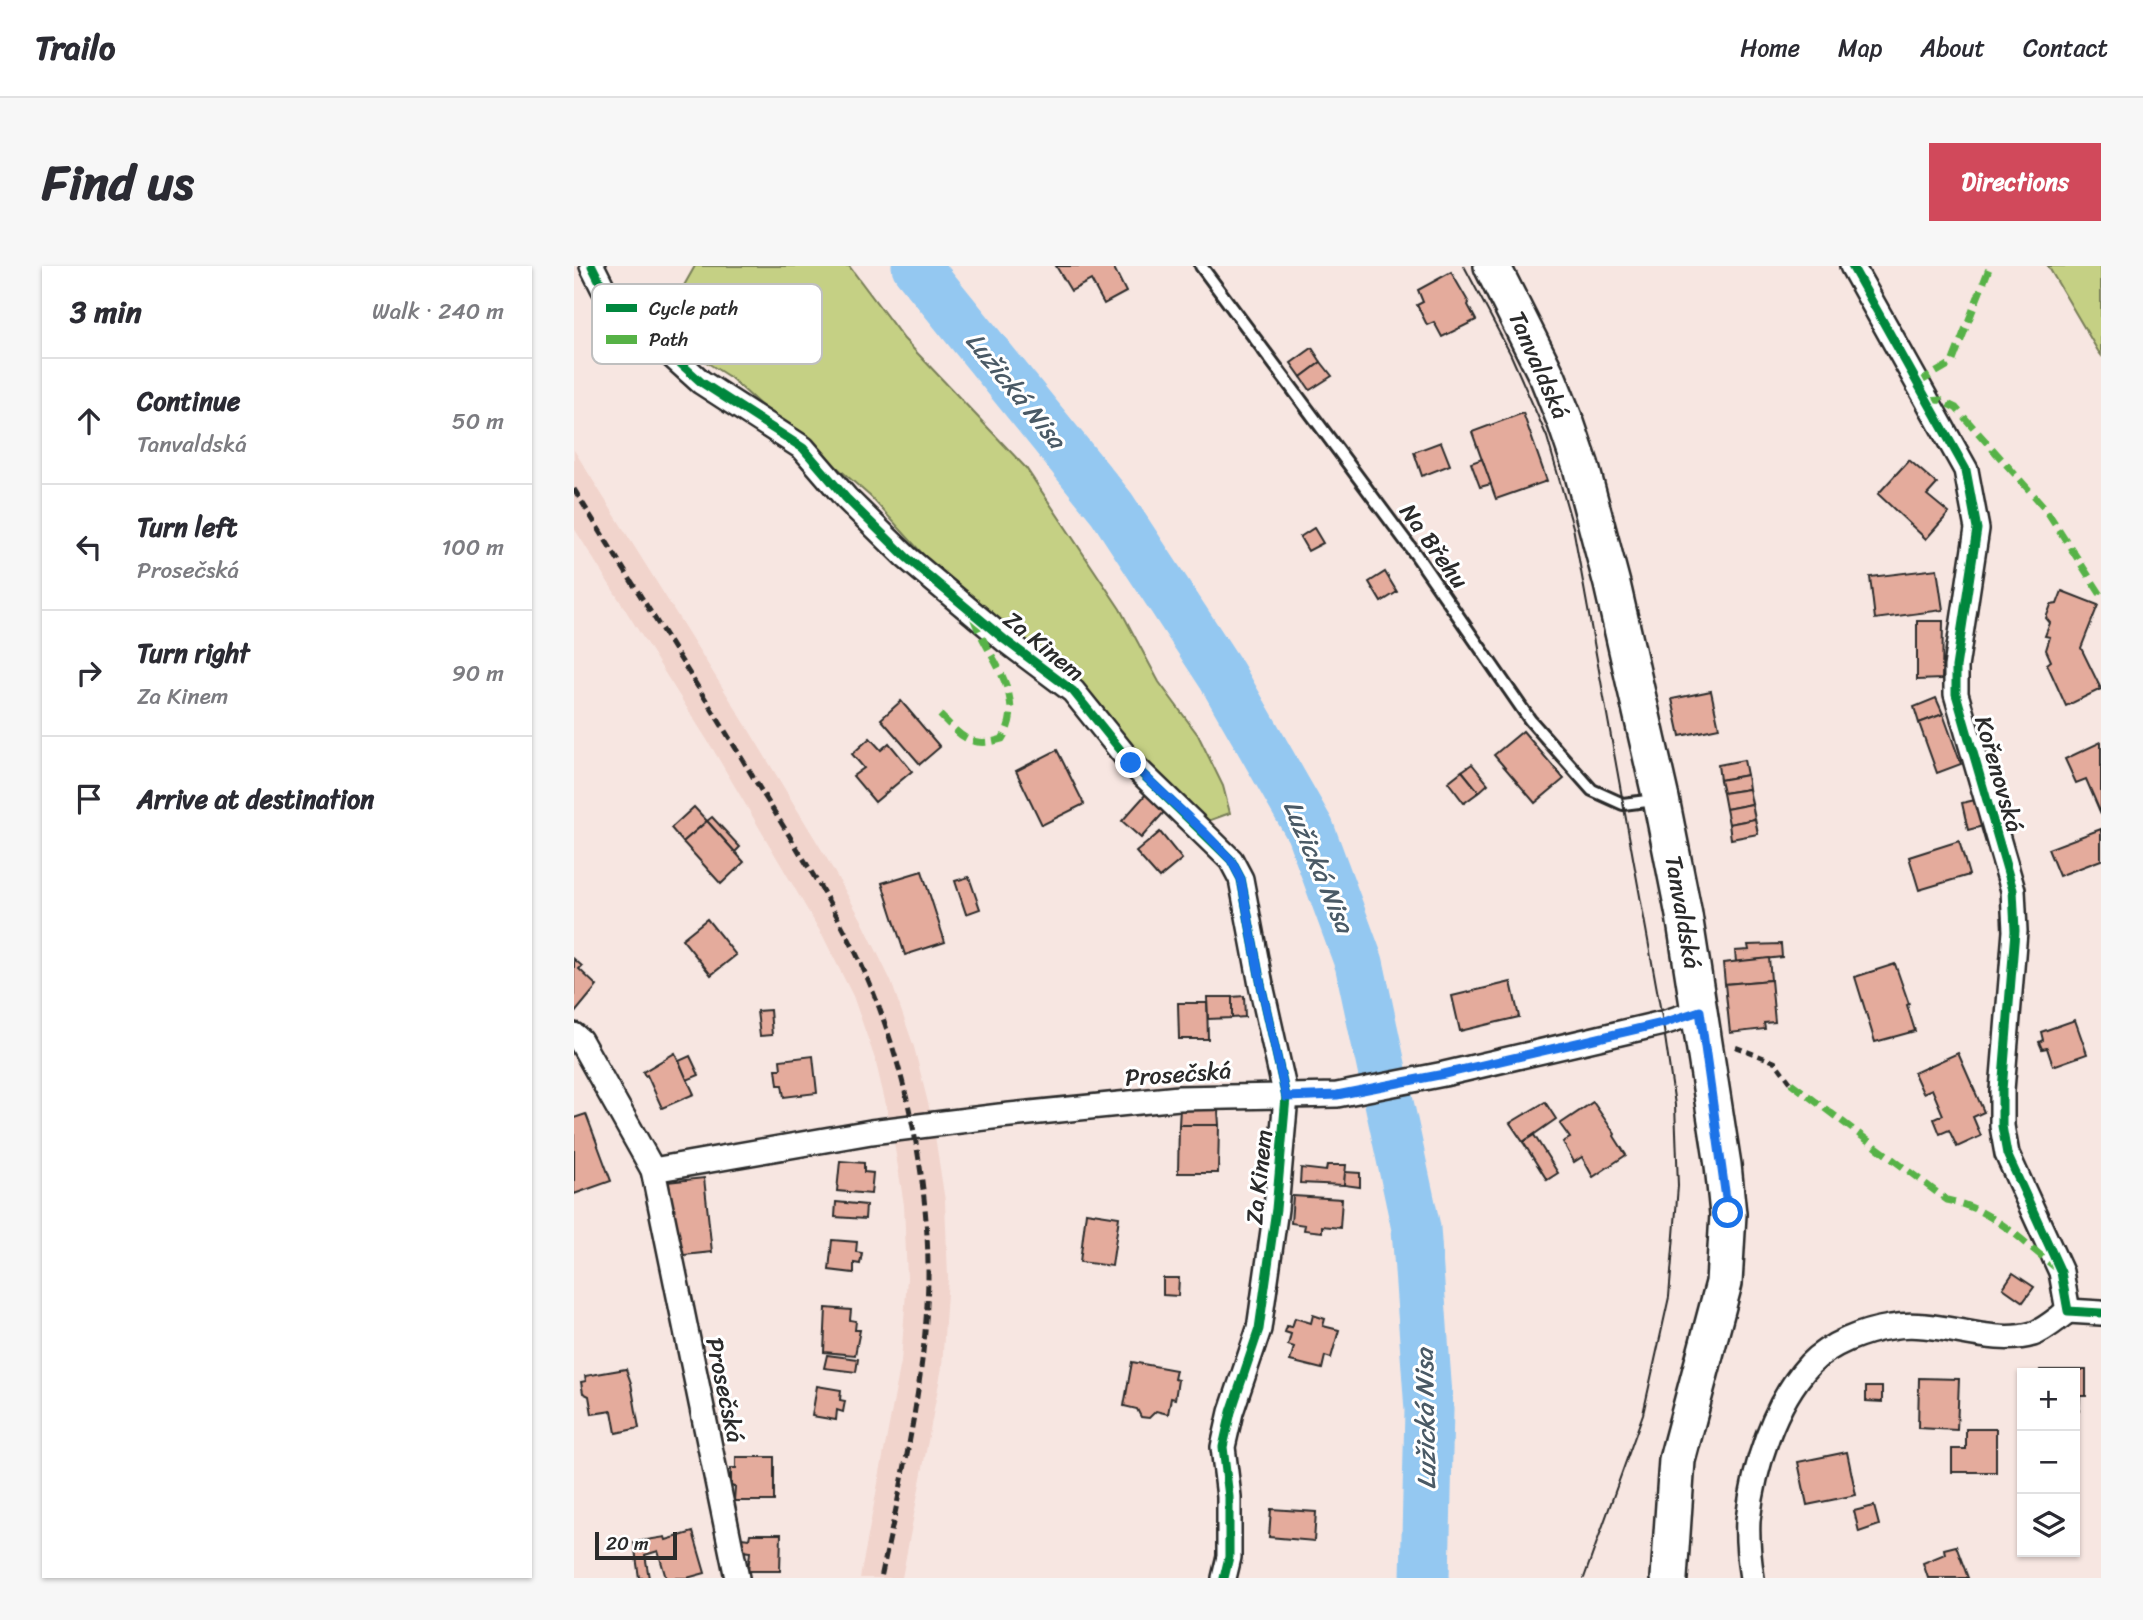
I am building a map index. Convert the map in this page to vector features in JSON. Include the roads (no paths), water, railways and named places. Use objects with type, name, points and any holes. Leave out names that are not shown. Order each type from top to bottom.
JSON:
[{"type":"main road","name":"Tanvaldská","points":[[1492,266],[1548,378],[1581,467],[1612,584],[1661,799],[1700,1011],[1726,1193],[1727,1259],[1724,1283],[1677,1460],[1670,1578]]},
{"type":"street","name":"Za Kinem","points":[[592,266],[601,284]]},
{"type":"street","name":"Kořenovská","points":[[1852,266],[1966,470],[1973,503],[1977,529],[1956,667],[1956,694],[2012,890],[2015,931],[2002,1090],[2002,1126],[2007,1154],[2061,1272],[2068,1311]]},
{"type":"street","name":"Za Kinem","points":[[681,364],[701,382],[803,448],[846,498],[906,557],[1005,640],[1073,691],[1131,763],[1231,860],[1241,879],[1286,1097],[1276,1209],[1259,1329],[1231,1412],[1223,1447],[1229,1497],[1229,1557],[1224,1578]]},
{"type":"street","name":"Prosečská","points":[[653,1170],[871,1132],[1000,1116],[1179,1098],[1337,1095],[1444,1074],[1663,1023],[1700,1011]]},
{"type":"street","name":"Prosečská","points":[[576,1042],[653,1170],[737,1578]]},
{"type":"street","points":[[1752,1578],[1748,1521],[1765,1444],[1783,1401],[1811,1363],[1841,1342],[1892,1326],[1944,1328],[2001,1337],[2034,1334],[2068,1311],[2101,1313]]},
{"type":"lane","name":"Na Břehu","points":[[1201,266],[1416,555],[1530,719],[1592,790],[1623,804],[1661,799]]},
{"type":"waterway","name":"Lužická Nisa","points":[[916,266],[1112,508],[1222,676],[1310,830],[1359,963],[1416,1228],[1429,1410],[1425,1578]]},
{"type":"tram line","points":[[1464,266],[1510,353],[1547,437],[1573,527],[1663,1023],[1675,1105],[1678,1186],[1669,1297],[1643,1414],[1584,1578]]},
{"type":"railway","points":[[574,489],[834,911],[872,989],[896,1059],[920,1168],[925,1205],[928,1279],[918,1392],[881,1578]]}]
